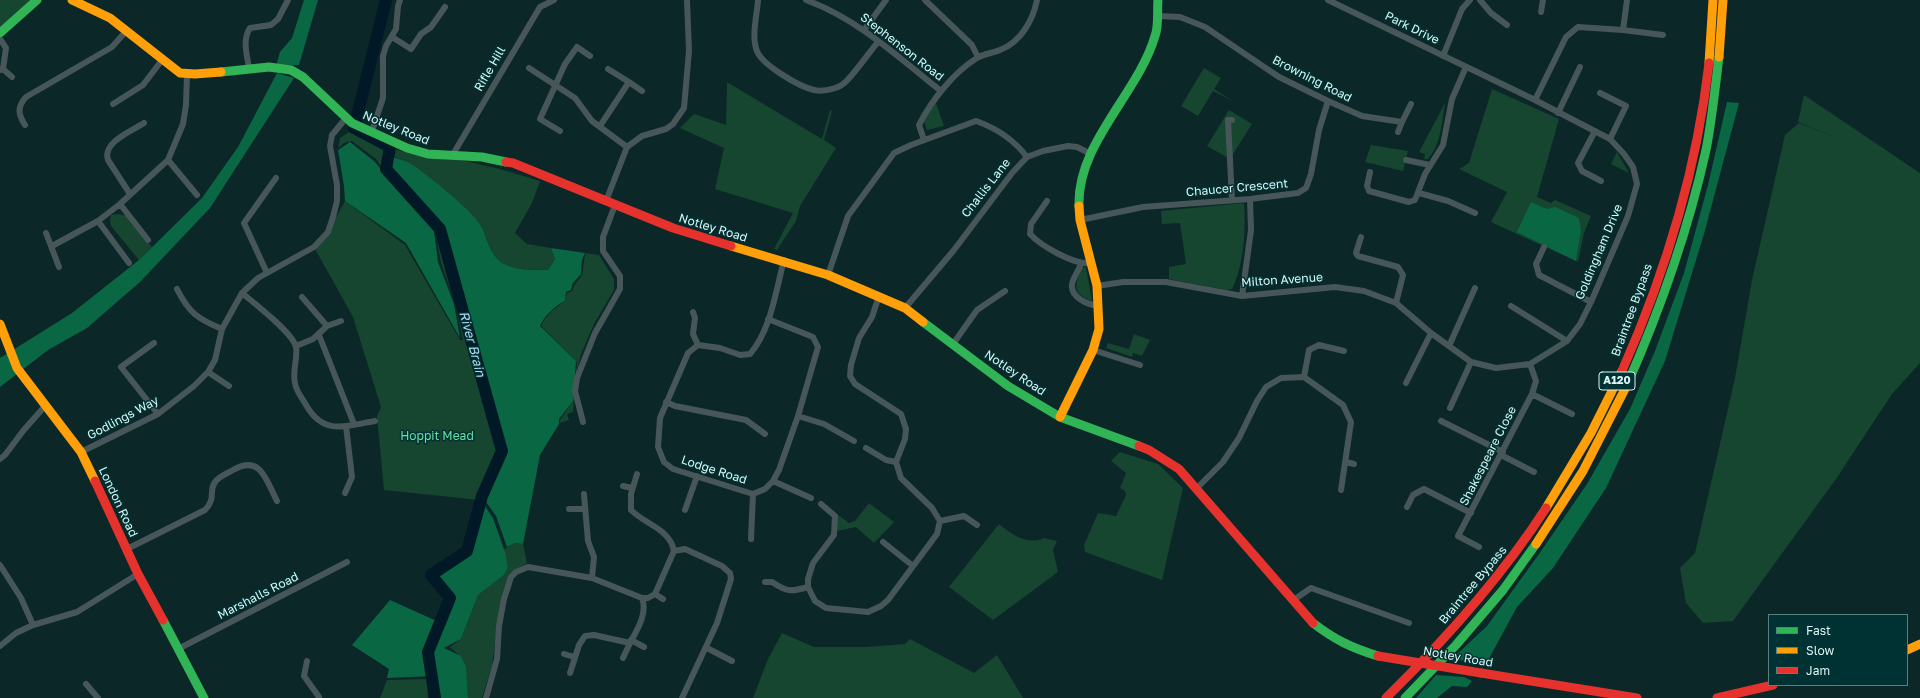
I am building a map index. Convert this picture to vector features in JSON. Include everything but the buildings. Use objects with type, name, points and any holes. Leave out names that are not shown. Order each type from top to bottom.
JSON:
[{"type":"main road","points":[[0,33],[37,0]]},
{"type":"main road","points":[[72,0],[110,18],[127,30],[175,70],[186,74]]},
{"type":"main road","points":[[1060,417],[1093,350],[1099,329],[1097,286],[1086,263],[1080,220],[1079,193],[1091,154],[1146,60],[1156,35],[1158,0]]},
{"type":"main road","name":"Braintree Bypass","points":[[1386,698],[1455,626],[1524,541],[1572,468],[1614,389],[1651,299],[1690,173],[1708,71],[1712,0]]},
{"type":"main road","name":"Braintree Bypass","points":[[1405,698],[1425,679],[1476,622],[1523,565],[1577,484],[1604,436],[1626,391],[1664,296],[1680,247],[1704,156],[1719,63],[1724,0]]},
{"type":"main road","name":"Notley Road","points":[[186,74],[269,67],[291,70],[303,77],[352,122],[392,142],[417,151],[452,156],[482,157],[513,163],[673,228],[729,246],[784,260],[828,275],[878,296],[905,308],[1008,386],[1060,417],[1150,450],[1179,469],[1198,488],[1292,601],[1313,623],[1332,638],[1354,649],[1378,656],[1481,674],[1637,698]]},
{"type":"main road","name":"London Road","points":[[0,324],[22,376],[81,452],[138,574],[204,698]]},
{"type":"main road","points":[[1908,650],[1920,644]]},
{"type":"main road","points":[[1717,698],[1769,686]]},
{"type":"street","points":[[249,68],[245,40],[246,34],[250,28],[271,25],[278,19],[288,0]]},
{"type":"street","points":[[372,131],[384,98],[383,56],[396,29],[400,0]]},
{"type":"street","name":"Rifle Hill","points":[[452,156],[540,7],[554,0]]},
{"type":"street","points":[[583,422],[578,414],[575,392],[577,378],[595,333],[620,289],[620,276],[603,251],[603,237],[611,203],[627,147],[642,136],[666,129],[673,124],[684,108],[689,51],[686,0]]},
{"type":"street","points":[[758,0],[755,39],[759,55],[765,63],[792,80],[814,91],[830,89],[844,84],[878,42]]},
{"type":"street","name":"Stephenson Road","points":[[806,0],[827,8],[864,30],[941,91]]},
{"type":"street","points":[[864,30],[886,0]]},
{"type":"street","points":[[925,0],[972,45],[978,57]]},
{"type":"street","points":[[924,140],[919,125],[925,112],[941,91],[959,71],[978,57],[1002,50],[1021,35],[1034,15],[1037,0]]},
{"type":"street","name":"Park Drive","points":[[1328,0],[1443,56]]},
{"type":"street","points":[[1443,56],[1462,9],[1470,0]]},
{"type":"street","points":[[1480,0],[1491,13],[1508,25]]},
{"type":"street","points":[[1541,12],[1543,0]]},
{"type":"street","points":[[1623,30],[1627,0]]},
{"type":"street","points":[[392,37],[411,49],[421,34],[431,28],[445,7]]},
{"type":"street","name":"Browning Road","points":[[1157,16],[1180,17],[1205,28],[1279,77],[1362,116],[1402,122]]},
{"type":"street","points":[[1535,100],[1566,37],[1578,27],[1623,30],[1663,35]]},
{"type":"street","points":[[25,125],[20,117],[19,109],[26,97],[112,47],[127,30]]},
{"type":"street","points":[[0,39],[6,48],[1,70],[12,77]]},
{"type":"street","points":[[560,131],[540,120],[566,64],[577,48],[590,56]]},
{"type":"street","name":"Goldingham Drive","points":[[1396,303],[1431,333],[1471,362],[1496,368],[1530,364],[1567,341],[1580,324],[1628,216],[1637,184],[1633,167],[1624,154],[1610,139],[1535,100],[1443,56]]},
{"type":"street","points":[[112,104],[143,85],[162,60]]},
{"type":"street","points":[[1370,172],[1367,186],[1369,191],[1409,202],[1415,200],[1430,165],[1443,145],[1452,99],[1466,67]]},
{"type":"street","points":[[1558,113],[1580,67]]},
{"type":"street","points":[[529,68],[575,98],[592,122],[600,126],[627,147]]},
{"type":"street","points":[[608,69],[642,91]]},
{"type":"street","points":[[52,246],[98,220],[120,204],[168,160],[184,124],[186,105],[186,74]]},
{"type":"street","points":[[600,126],[629,82]]},
{"type":"street","points":[[1600,93],[1626,106],[1610,139]]},
{"type":"street","name":"Chaucer Crescent","points":[[1080,220],[1143,207],[1250,199],[1298,193],[1306,188],[1311,174],[1318,130],[1328,101]]},
{"type":"street","points":[[1398,132],[1411,104]]},
{"type":"street","points":[[1232,120],[1228,120],[1232,200]]},
{"type":"street","points":[[828,275],[848,216],[894,153],[924,140],[976,121],[990,126],[1018,144],[1027,157]]},
{"type":"street","name":"Godlings Way","points":[[81,452],[158,414],[194,386],[208,372],[216,360],[222,329],[242,293],[258,278],[314,247],[328,232],[333,217],[337,185],[330,146],[332,135],[352,122]]},
{"type":"street","points":[[130,194],[108,160],[107,154],[111,144],[144,123]]},
{"type":"street","points":[[1595,131],[1578,163],[1582,171],[1601,181]]},
{"type":"street","name":"Challis Lane","points":[[905,308],[954,250],[1012,173],[1027,157],[1043,151],[1068,146],[1077,147],[1091,154]]},
{"type":"street","points":[[168,160],[197,195]]},
{"type":"street","points":[[1406,160],[1430,165]]},
{"type":"street","points":[[267,273],[244,223],[276,178]]},
{"type":"street","points":[[1419,193],[1448,201],[1475,214]]},
{"type":"street","points":[[1242,296],[1251,230],[1250,199]]},
{"type":"street","points":[[1047,200],[1030,224],[1030,234],[1050,249],[1086,263],[1072,285],[1074,293],[1081,300],[1091,305],[1099,306]]},
{"type":"street","points":[[120,204],[148,240]]},
{"type":"street","points":[[98,220],[129,263]]},
{"type":"street","points":[[136,237],[142,233]]},
{"type":"street","points":[[46,234],[59,267]]},
{"type":"street","points":[[1360,237],[1356,253],[1358,256],[1398,267],[1403,275],[1396,303]]},
{"type":"street","points":[[1544,246],[1536,264],[1539,275],[1591,302]]},
{"type":"street","points":[[693,312],[695,318],[694,334],[698,345],[720,348],[740,355],[750,354],[757,346],[768,319],[784,260]]},
{"type":"street","name":"Milton Avenue","points":[[1097,286],[1124,282],[1166,282],[1242,296],[1335,287],[1364,291],[1396,303]]},
{"type":"street","points":[[1449,346],[1475,288]]},
{"type":"street","points":[[177,289],[185,304],[193,314],[222,329]]},
{"type":"street","points":[[953,344],[977,310],[1005,291]]},
{"type":"street","points":[[242,293],[287,332],[296,346],[295,384],[308,410],[318,422],[329,426],[346,426],[375,421]]},
{"type":"street","points":[[821,504],[835,516],[834,535],[813,563],[808,579],[808,587],[815,601],[826,608],[868,612],[881,606],[888,600],[937,534],[940,521],[932,508],[901,478],[896,462],[905,439],[906,428],[901,414],[855,384],[850,376],[851,365],[859,338],[872,317],[878,296]]},
{"type":"street","points":[[302,297],[328,326]]},
{"type":"street","points":[[1511,306],[1567,341]]},
{"type":"street","name":"Lodge Road","points":[[698,345],[688,353],[660,418],[658,447],[664,462],[673,469],[753,494],[765,490],[773,481],[779,470],[798,416],[818,346],[812,337],[768,319]]},
{"type":"street","points":[[296,346],[319,335],[328,326],[341,321]]},
{"type":"street","points":[[1406,383],[1431,333]]},
{"type":"street","points":[[319,335],[354,424]]},
{"type":"street","points":[[154,343],[121,367],[158,414]]},
{"type":"street","points":[[1304,377],[1309,350],[1319,345],[1333,351],[1344,351]]},
{"type":"street","points":[[1093,350],[1140,365]]},
{"type":"street","points":[[1450,408],[1471,362]]},
{"type":"street","name":"Shakespeare Close","points":[[1479,547],[1458,536],[1471,514],[1532,394],[1536,381],[1530,364]]},
{"type":"street","points":[[208,372],[228,386]]},
{"type":"street","points":[[1198,488],[1223,462],[1239,438],[1257,401],[1266,387],[1281,378],[1304,377],[1343,405],[1351,422],[1341,490]]},
{"type":"street","points":[[1532,394],[1572,414]]},
{"type":"street","points":[[666,402],[675,406],[746,420],[765,434]]},
{"type":"street","points":[[0,460],[45,406]]},
{"type":"street","points":[[798,416],[824,424],[854,441]]},
{"type":"street","points":[[1441,421],[1534,472]]},
{"type":"street","points":[[345,493],[352,477],[346,426]]},
{"type":"street","points":[[866,448],[886,460],[896,462]]},
{"type":"street","points":[[1346,462],[1354,464]]},
{"type":"street","points":[[127,549],[205,510],[211,503],[212,487],[216,480],[238,467],[248,464],[254,465],[261,470],[277,501]]},
{"type":"street","points":[[486,698],[497,659],[499,626],[504,599],[511,576],[516,572],[528,567],[592,578],[642,598],[648,598],[655,594],[674,551],[667,535],[642,521],[631,510],[630,502],[632,488],[637,474]]},
{"type":"street","points":[[684,510],[697,476]]},
{"type":"street","points":[[773,481],[811,498]]},
{"type":"street","points":[[623,486],[632,488]]},
{"type":"street","points":[[1407,507],[1413,495],[1424,489],[1471,514]]},
{"type":"street","points":[[584,494],[588,541],[594,557],[592,578]]},
{"type":"street","points":[[751,540],[753,494]]},
{"type":"street","points":[[569,510],[585,509]]},
{"type":"street","points":[[940,521],[964,516],[977,525]]},
{"type":"street","points":[[883,542],[913,566]]},
{"type":"street","points":[[674,551],[685,549],[722,566],[730,573],[731,579],[725,601],[707,648],[682,698]]},
{"type":"street","name":"Marshalls Road","points":[[178,650],[348,562]]},
{"type":"street","points":[[0,565],[21,598],[33,625]]},
{"type":"street","points":[[0,646],[16,633],[33,625],[76,612],[138,574]]},
{"type":"street","points":[[765,582],[772,582],[782,589],[792,591],[808,587]]},
{"type":"street","points":[[1292,601],[1311,588],[1409,623]]},
{"type":"street","points":[[655,594],[663,599]]},
{"type":"street","points":[[623,658],[642,618],[642,598]]},
{"type":"street","points":[[570,673],[574,657],[582,640],[589,635],[631,642],[644,647]]},
{"type":"street","points":[[707,648],[732,661]]},
{"type":"street","points":[[564,654],[574,657]]},
{"type":"street","points":[[307,661],[304,676],[317,697],[326,698]]},
{"type":"street","points":[[86,684],[98,698]]},
{"type":"green space","points":[[0,0],[32,0],[0,27]]},
{"type":"green space","points":[[304,0],[318,0],[299,65],[276,66],[280,52],[292,38]]},
{"type":"green space","points":[[1204,68],[1221,78],[1214,89],[1234,102],[1213,91],[1198,116],[1181,106]]},
{"type":"green space","points":[[277,73],[294,78],[210,208],[140,282],[87,328],[48,350],[0,387],[0,358],[72,313],[139,260],[202,198],[238,147]]},
{"type":"green space","points":[[727,82],[822,139],[830,110],[832,111],[824,140],[836,148],[800,206],[796,221],[777,250],[774,249],[793,213],[715,189],[724,148],[680,128],[694,114],[726,125]]},
{"type":"green space","points":[[1492,89],[1559,119],[1537,197],[1551,203],[1555,200],[1591,216],[1584,233],[1578,262],[1491,222],[1507,192],[1459,169],[1469,163]]},
{"type":"green space","points":[[1804,95],[1920,173],[1920,363],[1892,394],[1836,479],[1733,621],[1703,623],[1686,603],[1680,568],[1695,553],[1735,378],[1752,280],[1785,135],[1799,123],[1841,140],[1798,122]]},
{"type":"green space","points":[[1727,102],[1739,103],[1704,234],[1665,361],[1606,488],[1553,568],[1517,607],[1486,664],[1452,659],[1487,626],[1539,554],[1587,484],[1630,409],[1655,351],[1684,273],[1708,185]]},
{"type":"green space","points":[[936,103],[944,126],[927,130],[924,122],[929,111]]},
{"type":"green space","points":[[1445,103],[1436,147],[1428,159],[1424,159],[1425,154],[1419,152]]},
{"type":"green space","points":[[1229,110],[1252,124],[1230,159],[1207,146]]},
{"type":"green space","name":"Hoppit Mead","points":[[352,130],[387,149],[384,169],[439,230],[470,354],[502,451],[479,500],[384,490],[377,416],[381,407],[353,317],[314,247],[328,232],[345,201],[405,245],[460,340],[463,340],[454,300],[441,263],[435,231],[386,175],[376,159],[352,141],[344,143],[338,148],[340,138]]},
{"type":"green space","points":[[350,142],[374,161],[434,231],[438,262],[454,304],[460,338],[406,243],[345,201],[338,150]]},
{"type":"green space","points":[[1371,145],[1408,151],[1403,171],[1365,162]]},
{"type":"green space","points":[[393,149],[425,157],[465,161],[500,169],[540,181],[532,203],[515,233],[527,244],[551,248],[555,259],[548,270],[518,269],[497,259],[491,251],[481,225],[452,196],[433,180],[413,166],[391,155]]},
{"type":"green space","points":[[1617,152],[1629,173],[1611,164]]},
{"type":"green space","points":[[391,156],[418,168],[461,203],[482,227],[494,255],[497,259],[507,265],[518,269],[548,270],[555,259],[551,248],[585,253],[582,260],[581,274],[573,283],[571,290],[566,292],[565,301],[550,312],[540,326],[576,361],[573,401],[559,419],[559,424],[540,455],[523,544],[515,543],[507,547],[496,516],[484,499],[504,452],[442,228],[388,168]]},
{"type":"green space","points":[[1531,202],[1547,209],[1555,207],[1579,218],[1581,230],[1576,261],[1517,232]]},
{"type":"green space","points":[[1244,203],[1245,224],[1242,259],[1232,289],[1227,290],[1169,279],[1169,267],[1186,264],[1180,223],[1162,224],[1161,211]]},
{"type":"green space","points":[[119,214],[127,216],[152,247],[139,260],[111,226],[111,215]]},
{"type":"green space","points":[[586,253],[599,255],[614,279],[614,290],[594,324],[581,354],[576,374],[573,412],[567,414],[569,420],[560,423],[560,420],[573,401],[577,362],[541,326],[548,315],[565,301],[567,293],[572,291],[582,274]]},
{"type":"green space","points":[[1086,267],[1092,301],[1081,295],[1076,288],[1082,268]]},
{"type":"green space","points":[[1134,334],[1150,340],[1142,356],[1133,353],[1132,357],[1106,348],[1108,343],[1129,349]]},
{"type":"green space","points":[[1120,452],[1158,464],[1183,488],[1162,580],[1085,552],[1084,545],[1098,513],[1116,516],[1126,495],[1125,491],[1120,488],[1126,473],[1111,461]]},
{"type":"green space","points":[[483,503],[493,518],[506,555],[508,568],[504,575],[478,595],[461,639],[444,648],[461,656],[466,667],[468,698],[437,698],[434,676],[387,678],[389,669],[352,645],[390,600],[441,623],[452,597],[434,575],[469,552]]},
{"type":"green space","points":[[869,503],[894,522],[874,543],[856,527],[836,531],[837,514],[849,523],[855,521]]},
{"type":"green space","points":[[999,524],[1014,535],[1026,540],[1032,541],[1044,538],[1057,541],[1053,550],[1058,572],[993,620],[949,587]]},
{"type":"green space","points":[[515,543],[523,544],[527,563],[514,571],[497,627],[492,665],[482,698],[468,698],[464,664],[461,658],[450,647],[461,639],[478,595],[504,575],[508,568],[504,549]]},
{"type":"green space","points":[[782,633],[814,647],[866,647],[905,644],[910,639],[974,673],[997,655],[1023,698],[753,698],[768,659]]},
{"type":"green space","points":[[1436,675],[1464,677],[1472,681],[1467,687],[1452,686],[1437,698],[1416,698]]},
{"type":"green space","points":[[427,679],[428,698],[380,698],[387,680]]},
{"type":"waterway","name":"River Brain","points":[[386,0],[354,128],[390,147],[386,169],[440,229],[502,451],[482,496],[467,551],[431,575],[450,598],[428,652],[435,698]]},
{"type":"traffic: fast","points":[[0,33],[37,0]]},
{"type":"traffic: fast","points":[[1079,206],[1081,183],[1088,161],[1098,140],[1136,78],[1147,57],[1156,32],[1158,0]]},
{"type":"traffic: fast","points":[[1627,385],[1662,299],[1691,210],[1706,150],[1712,116],[1719,57]]},
{"type":"traffic: fast","points":[[221,72],[269,67],[291,70],[303,77],[352,123],[407,148],[428,154],[482,157],[506,162]]},
{"type":"traffic: fast","points":[[923,322],[1008,386],[1060,417],[1139,446]]},
{"type":"traffic: fast","points":[[1405,698],[1456,645],[1503,590],[1536,544]]},
{"type":"traffic: fast","points":[[163,620],[204,698]]},
{"type":"traffic: fast","points":[[1313,623],[1344,643],[1378,656]]},
{"type":"traffic: slow","points":[[72,0],[110,18],[180,73],[195,74],[221,72]]},
{"type":"traffic: slow","points":[[1709,63],[1713,0]]},
{"type":"traffic: slow","points":[[1719,57],[1723,0]]},
{"type":"traffic: slow","points":[[1060,417],[1093,350],[1099,329],[1097,286],[1080,220],[1079,206]]},
{"type":"traffic: slow","points":[[731,246],[828,275],[905,308],[923,322]]},
{"type":"traffic: slow","points":[[0,324],[17,368],[81,452],[95,481]]},
{"type":"traffic: slow","points":[[1546,508],[1591,433],[1622,371]]},
{"type":"traffic: slow","points":[[1536,544],[1583,471],[1627,385]]},
{"type":"traffic: slow","points":[[1908,650],[1920,644]]},
{"type":"traffic: jam","points":[[1622,371],[1652,297],[1677,220],[1688,181],[1696,142],[1704,102],[1709,63]]},
{"type":"traffic: jam","points":[[506,162],[513,163],[673,228],[731,246]]},
{"type":"traffic: jam","points":[[1139,446],[1149,450],[1179,469],[1313,623]]},
{"type":"traffic: jam","points":[[95,481],[138,574],[163,620]]},
{"type":"traffic: jam","points":[[1386,698],[1430,654],[1471,608],[1529,534],[1546,508]]},
{"type":"traffic: jam","points":[[1378,656],[1481,673]]},
{"type":"traffic: jam","points":[[1481,673],[1637,698]]},
{"type":"traffic: jam","points":[[1717,698],[1769,686]]}]
